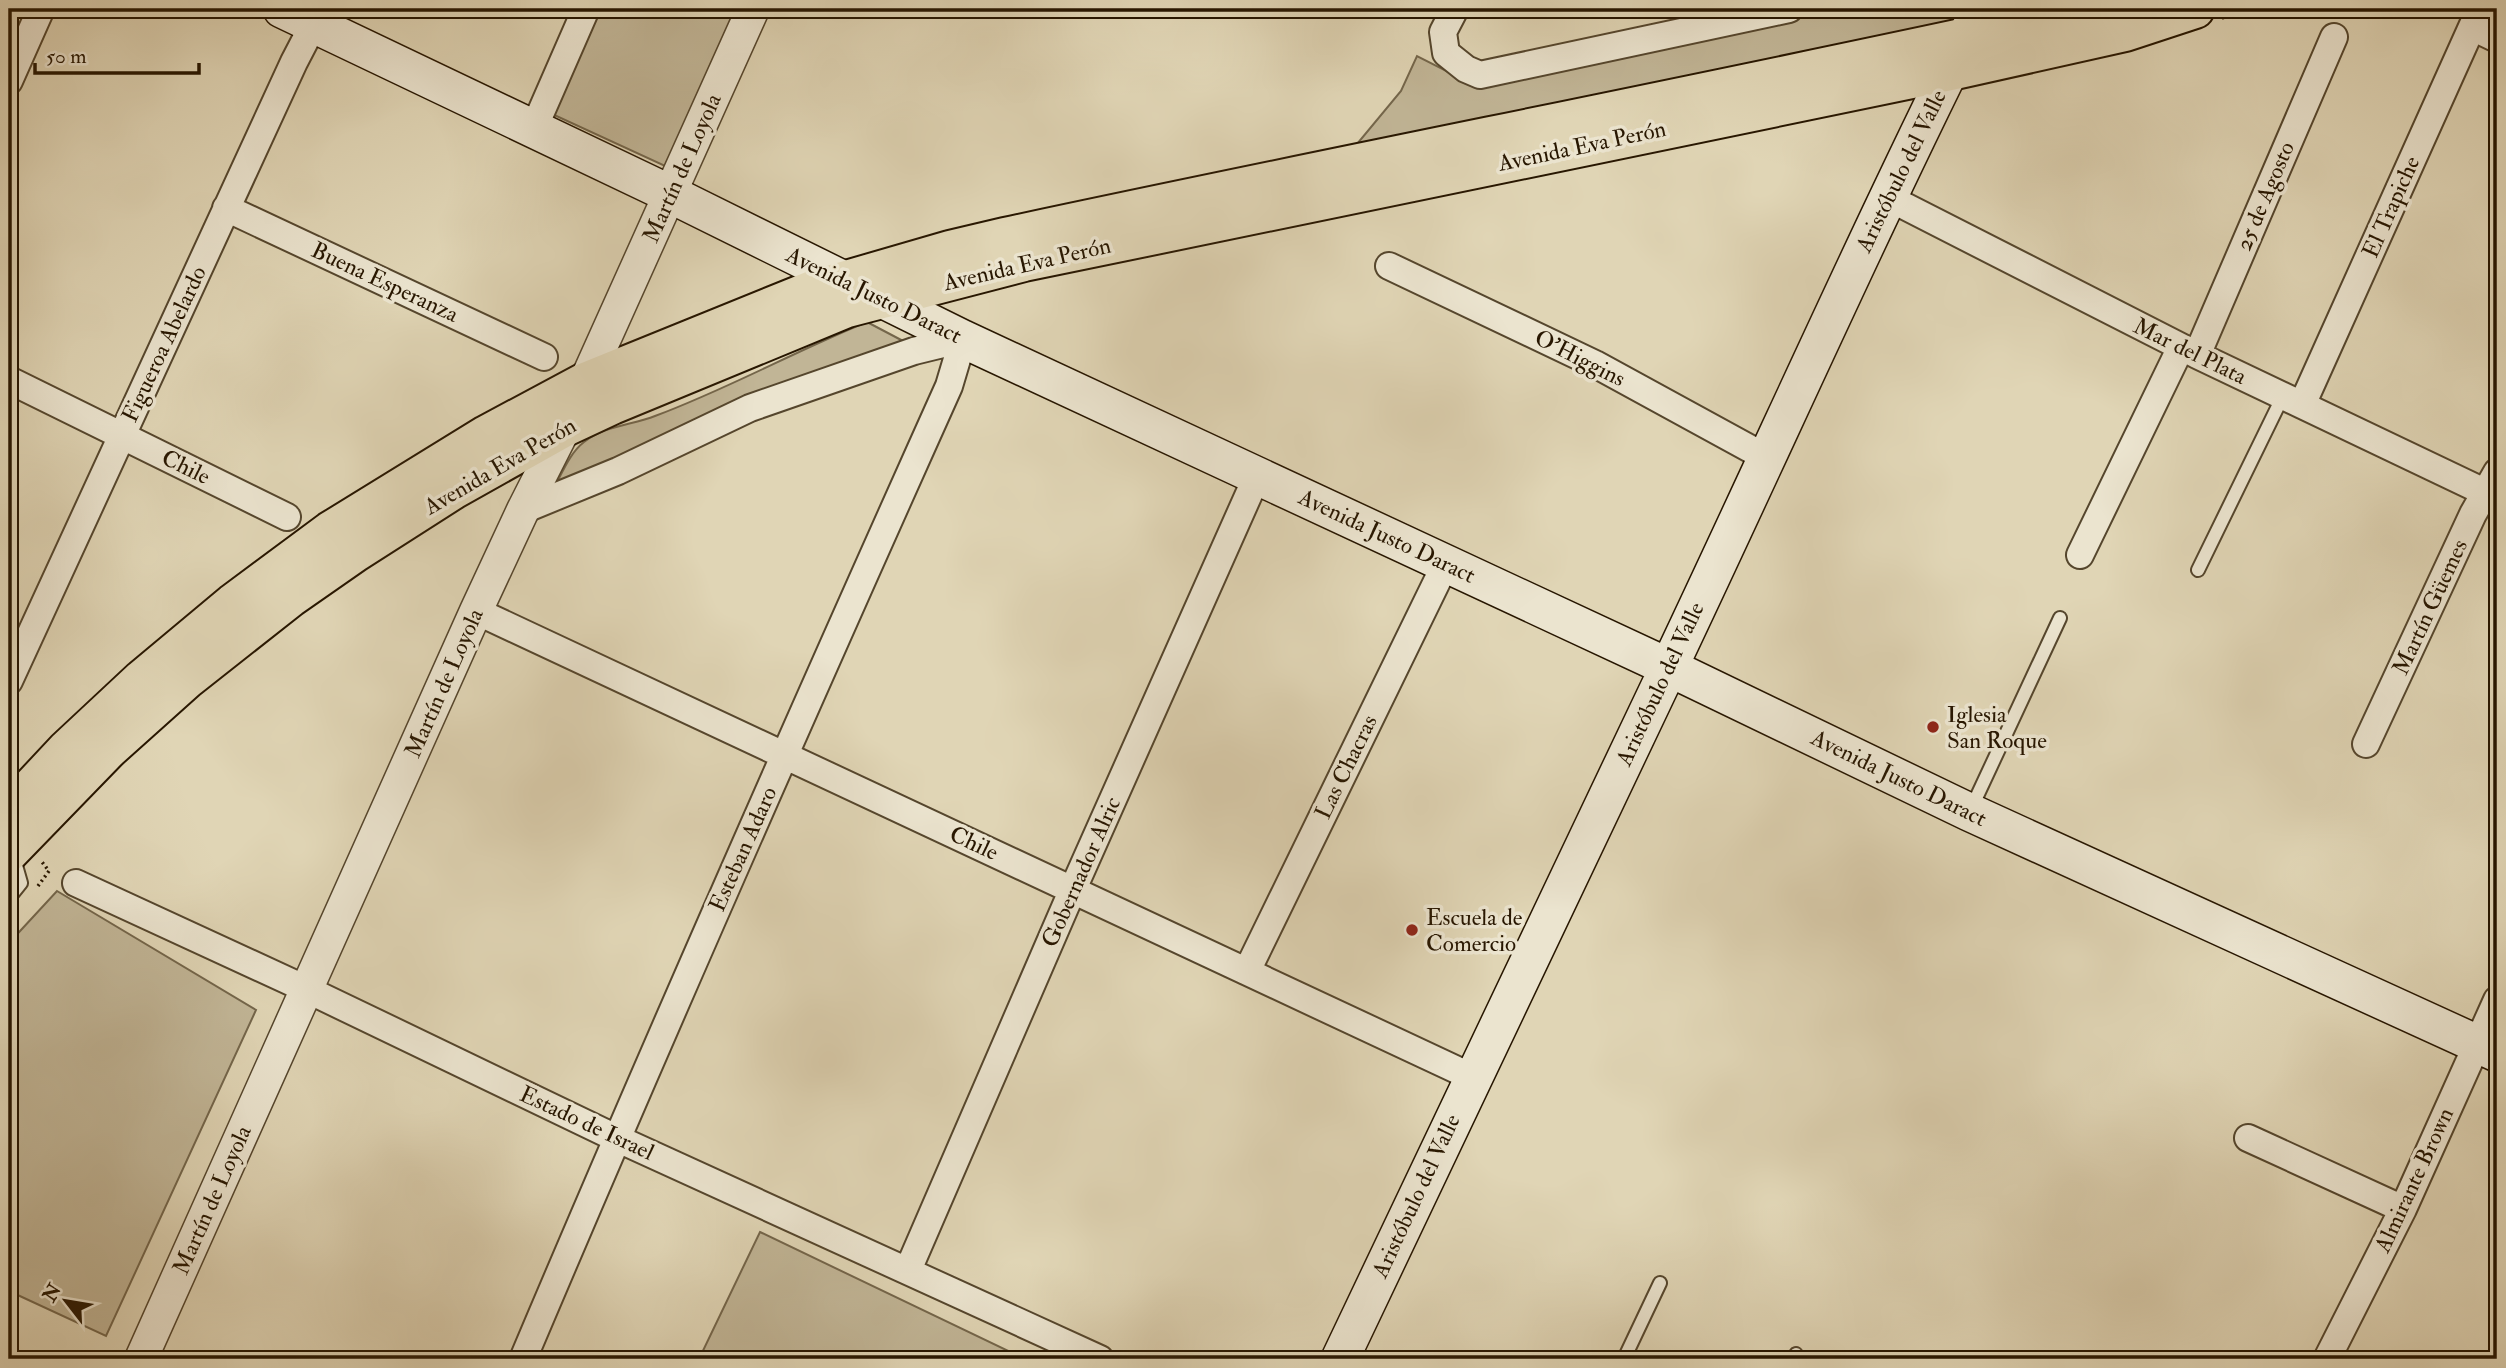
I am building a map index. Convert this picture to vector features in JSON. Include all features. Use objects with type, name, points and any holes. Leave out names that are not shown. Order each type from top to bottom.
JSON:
[{"type":"main road","name":"Avenida Justo Daract","points":[[282,9],[318,17],[534,128],[963,339],[1668,667],[1969,812],[2487,1048]]},
{"type":"main road","name":"Avenida Eva Perón","points":[[10,851],[108,750],[186,680],[290,598],[356,552],[453,490],[565,427],[847,308],[1024,262],[2096,9]]},
{"type":"main road","name":"Avenida Eva Perón","points":[[1965,39],[1981,62],[2125,32],[2195,9]]},
{"type":"main road","name":"Avenida Eva Perón","points":[[9,811],[66,750],[142,679],[255,587],[330,531],[486,435],[585,382],[813,290],[950,250],[1018,234],[1965,39]]},
{"type":"main road","name":"Aristóbulo del Valle","points":[[1340,1359],[1887,197],[1965,39]]},
{"type":"street","points":[[9,80],[41,9]]},
{"type":"street","points":[[534,128],[586,9]]},
{"type":"street","name":"Martín de Loyola","points":[[141,1359],[476,611],[565,427],[753,9]]},
{"type":"street","points":[[1455,9],[1443,32],[1446,53],[1466,69],[1480,75],[1790,9]]},
{"type":"street","name":"Figueroa Abelardo","points":[[9,681],[226,208],[318,17]]},
{"type":"street","points":[[2476,18],[2497,39]]},
{"type":"street","name":"El Trapiche","points":[[2293,401],[2476,18]]},
{"type":"street","name":"25 de Agosto","points":[[2080,555],[2189,351],[2334,37]]},
{"type":"street","name":"Mar del Plata","points":[[1887,197],[2293,401],[2494,487]]},
{"type":"street","name":"Buena Esperanza","points":[[226,208],[544,357]]},
{"type":"street","name":"O'Higgins","points":[[1389,266],[1595,365],[1766,458]]},
{"type":"street","points":[[523,510],[618,471],[750,408],[914,351],[963,339]]},
{"type":"street","name":"Esteban Adaro","points":[[523,1359],[784,755],[949,386],[963,339]]},
{"type":"street","name":"Chile","points":[[9,380],[287,517]]},
{"type":"street","name":"Gobernador Alric","points":[[908,1270],[1073,889],[1257,476]]},
{"type":"street","name":"Martín Güemes","points":[[2366,744],[2473,514],[2494,487]]},
{"type":"street","name":"Las Chacras","points":[[1247,971],[1446,564]]},
{"type":"street","name":"Chile","points":[[476,611],[1472,1077]]},
{"type":"street","name":"Estado de Israel","points":[[76,883],[306,989],[617,1138],[1100,1359]]},
{"type":"street","name":"Almirante Brown","points":[[2327,1359],[2487,1048],[2497,1000]]},
{"type":"street","points":[[2248,1138],[2403,1209]]},
{"type":"lane","points":[[2198,570],[2293,401]]},
{"type":"lane","points":[[1969,812],[2060,618]]},
{"type":"lane","points":[[9,898],[21,883],[10,851]]},
{"type":"lane","points":[[1625,1359],[1660,1283]]},
{"type":"shaded area","points":[[601,9],[738,9],[665,166],[552,114]]},
{"type":"shaded area","points":[[1826,9],[1960,9],[1957,17],[1949,24],[1357,144],[1401,91],[1417,56],[1470,83]]},
{"type":"shaded area","points":[[867,322],[905,342],[555,486],[575,451],[592,437],[682,405]]},
{"type":"shaded area","points":[[57,891],[256,1010],[106,1336],[9,1291],[9,943]]},
{"type":"shaded area","points":[[760,1232],[1025,1359],[699,1359]]},
{"type":"place","name":"Iglesia San Roque","points":[[1933,727]]},
{"type":"place","name":"Escuela de Comercio","points":[[1412,930]]}]
